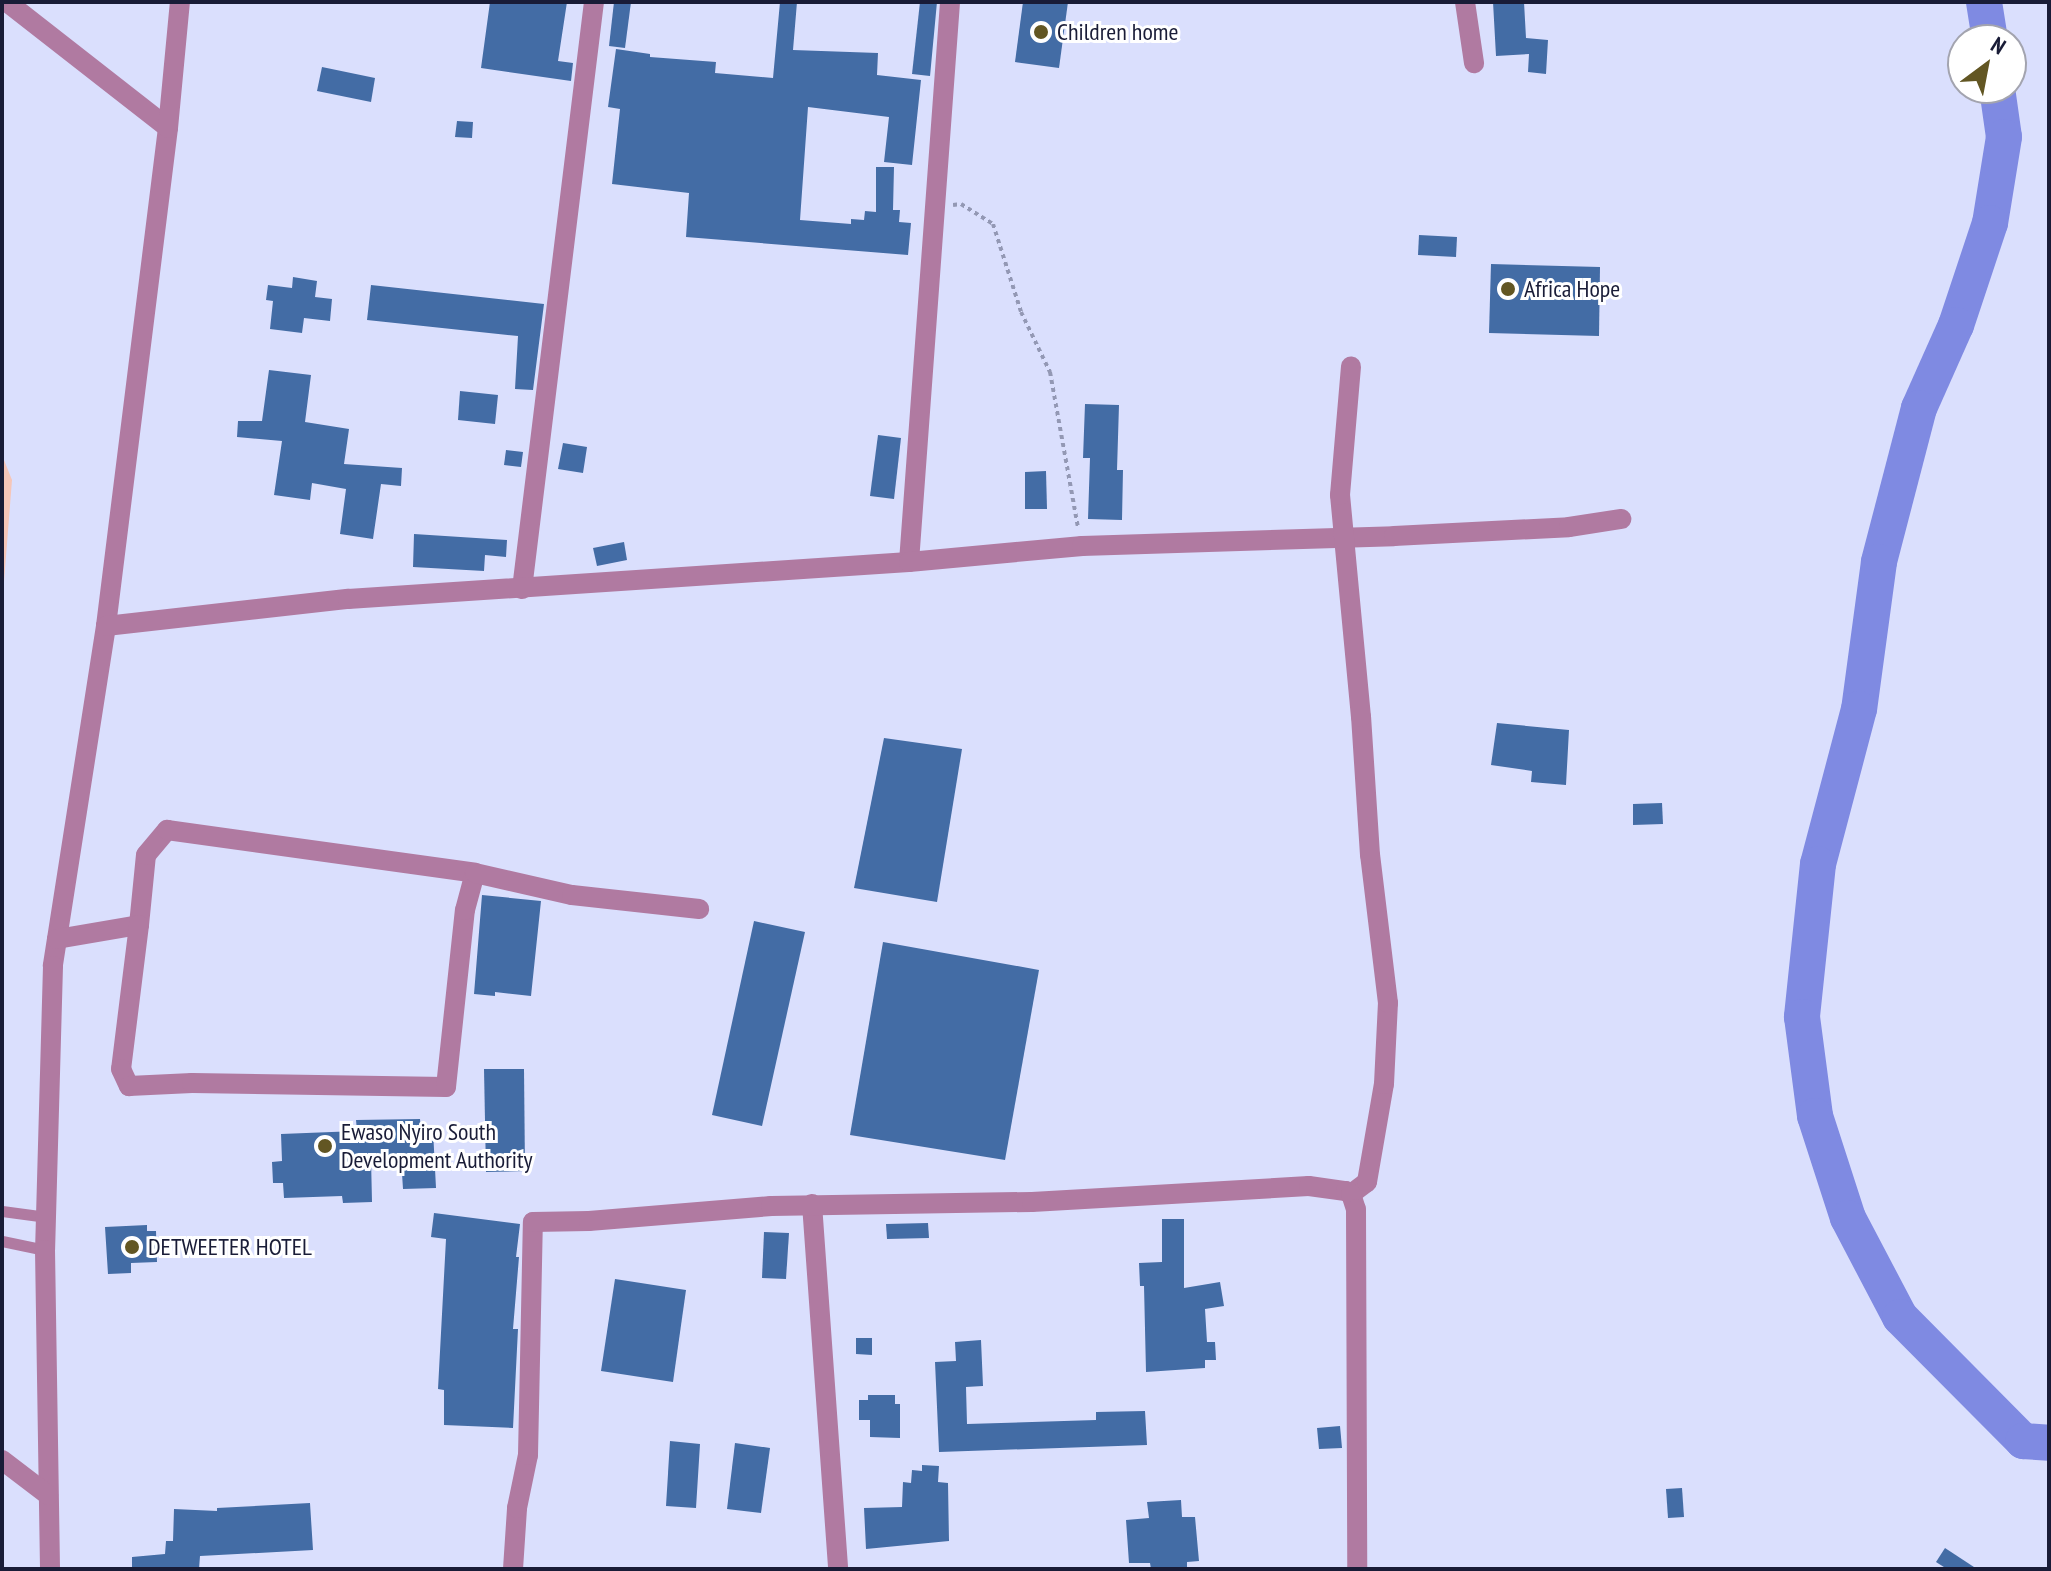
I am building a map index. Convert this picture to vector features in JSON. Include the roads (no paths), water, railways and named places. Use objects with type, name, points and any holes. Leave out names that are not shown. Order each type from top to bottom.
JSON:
[{"type":"street","points":[[7,2],[168,128]]},
{"type":"street","points":[[50,1569],[45,1250],[53,966],[106,626],[168,128],[180,2]]},
{"type":"street","points":[[522,589],[594,2]]},
{"type":"street","points":[[909,562],[950,2]]},
{"type":"street","points":[[1465,2],[1474,63]]},
{"type":"street","points":[[513,1569],[517,1508],[528,1455],[533,1222],[812,1204],[1032,1202],[1309,1186],[1351,1194],[1367,1182],[1384,1084],[1388,1003],[1370,855],[1361,717],[1340,495],[1351,366]]},
{"type":"street","points":[[106,626],[348,599],[909,562],[1082,546],[1569,527],[1621,519]]},
{"type":"street","points":[[475,873],[465,910],[446,1087],[192,1083],[129,1086],[121,1069],[146,855],[167,830],[475,873],[572,895],[699,909]]},
{"type":"street","points":[[57,939],[139,925]]},
{"type":"street","points":[[1351,1194],[1357,1240],[1357,1569]]},
{"type":"street","points":[[812,1204],[838,1569]]},
{"type":"street","points":[[2,1460],[48,1495]]},
{"type":"lane","points":[[2,1211],[47,1217]]},
{"type":"lane","points":[[2,1241],[45,1250]]},
{"type":"waterway","points":[[1984,2],[1987,24]]},
{"type":"waterway","points":[[1999,104],[2004,137],[1990,223],[1956,325],[1919,408],[1879,562],[1859,709],[1818,864],[1802,1017],[1815,1116],[1848,1218],[1900,1317],[2023,1441],[2049,1443]]},
{"type":"place","name":"Children home","points":[[1041,32]]},
{"type":"place","name":"Africa Hope","points":[[1508,289]]},
{"type":"place","name":"Ewaso Nyiro South Development Authority","points":[[325,1146]]},
{"type":"place","name":"DETWEETER HOTEL","points":[[132,1247]]}]
